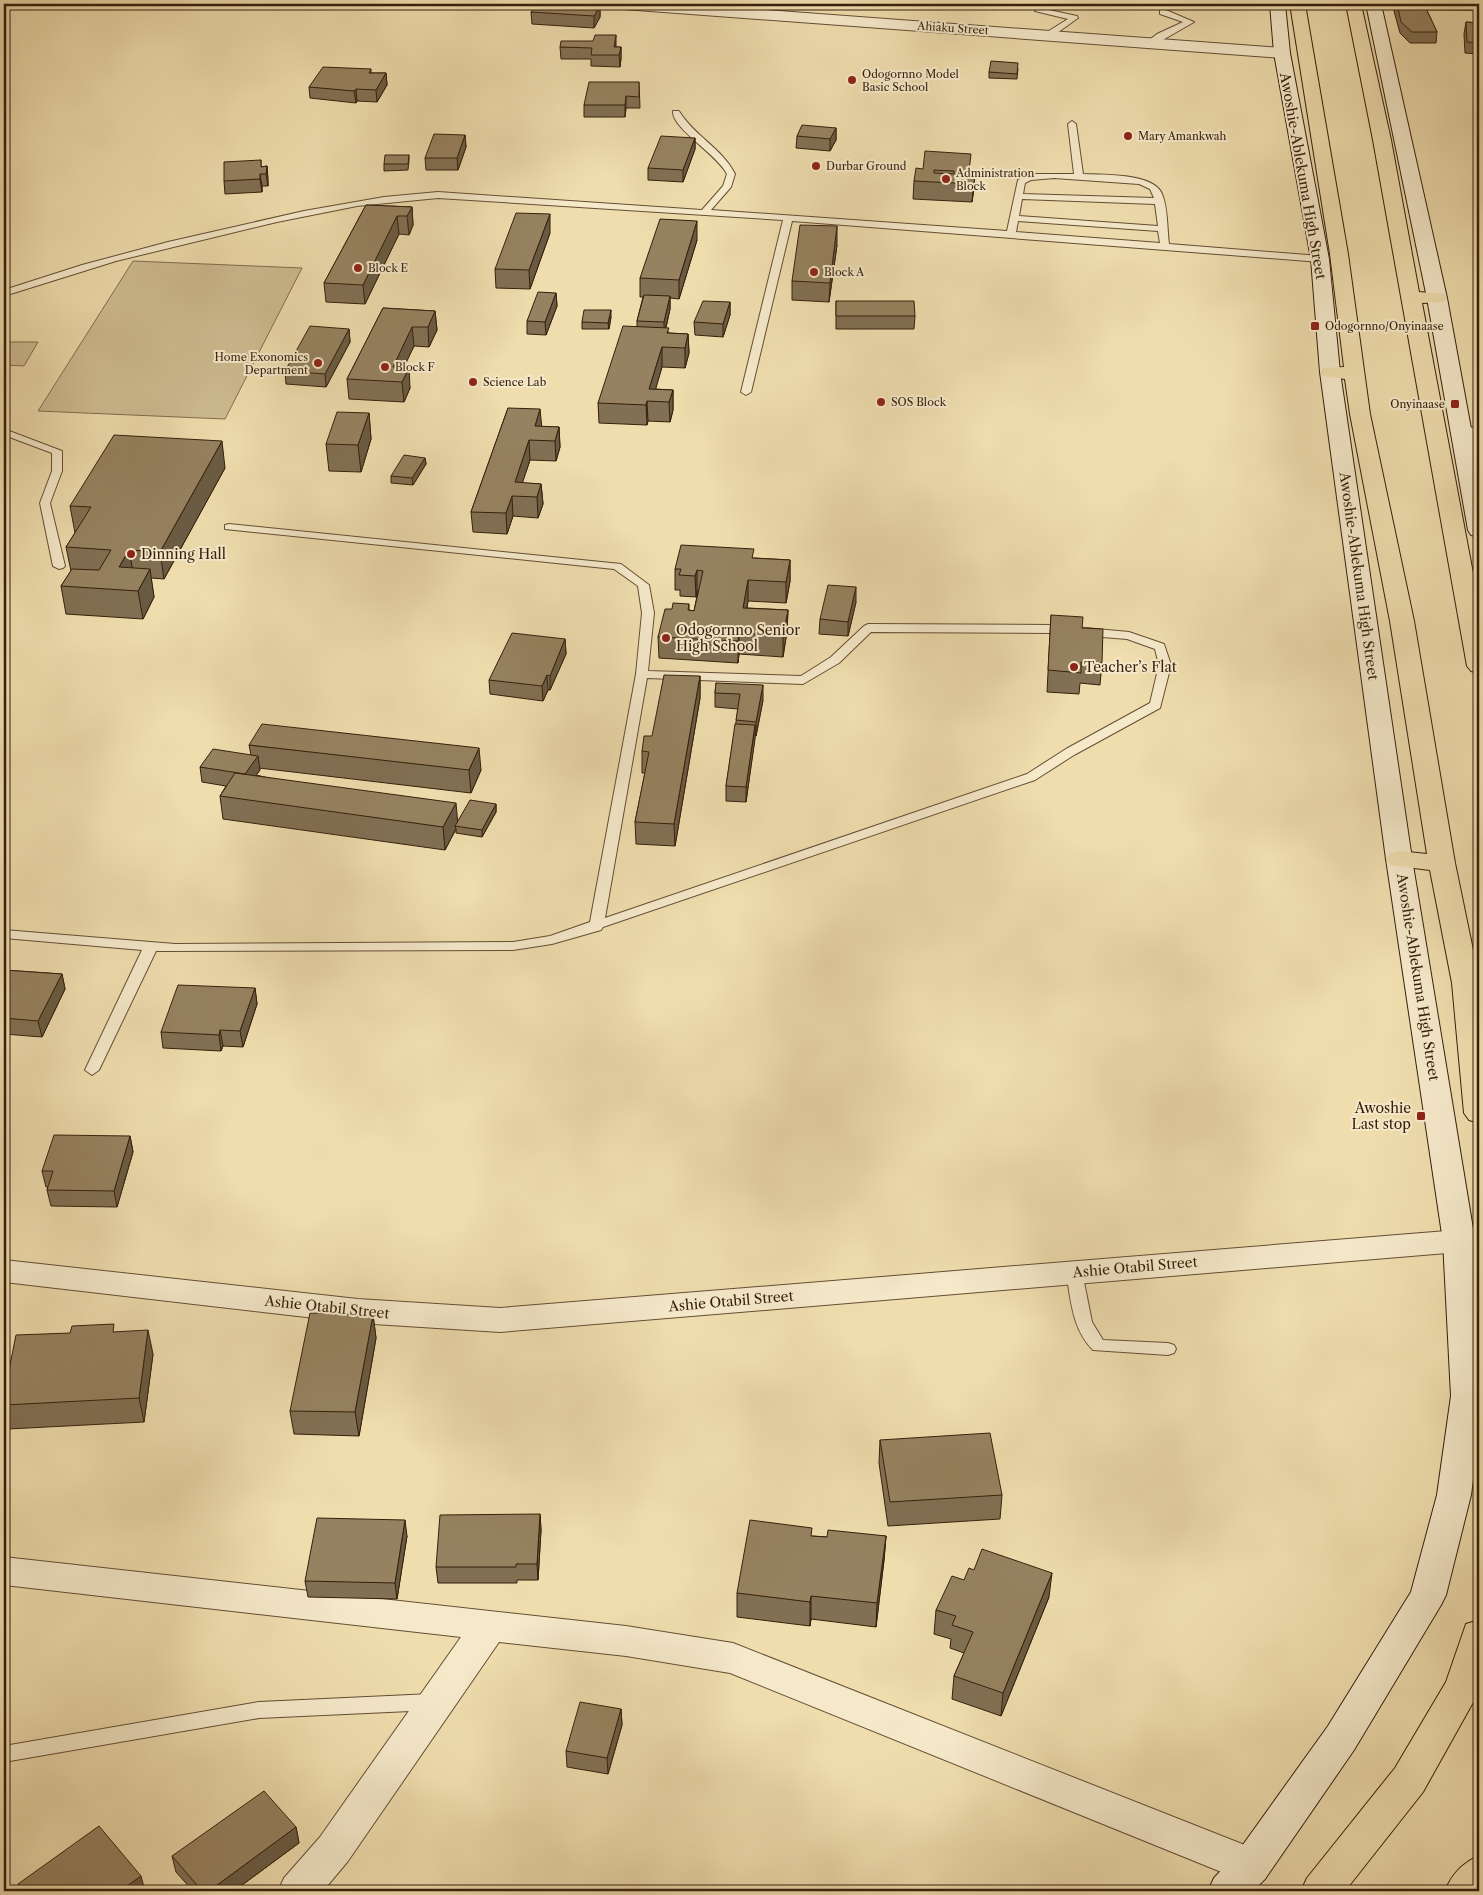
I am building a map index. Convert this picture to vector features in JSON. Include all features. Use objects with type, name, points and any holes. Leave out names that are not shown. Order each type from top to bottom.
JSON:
[{"type":"main road","name":"Awoshie-Ablekuma High Street","points":[[1297,4],[1339,254],[1360,414],[1402,621],[1442,863],[1473,987],[1479,1113]]},
{"type":"main road","points":[[1353,4],[1382,140],[1464,594],[1479,666]]},
{"type":"main road","points":[[1410,297],[1437,298]]},
{"type":"main road","points":[[1330,372],[1355,374]]},
{"type":"main road","points":[[1464,594],[1479,566]]},
{"type":"main road","points":[[1399,859],[1442,863]]},
{"type":"main road","points":[[1321,1891],[1409,1780],[1463,1686],[1479,1635]]},
{"type":"main road","points":[[1465,1891],[1479,1874]]},
{"type":"street","name":"Ahiaku Street","points":[[623,4],[1282,53]]},
{"type":"street","name":"Awoshie-Ablekuma High Street","points":[[1239,1878],[1342,1738],[1428,1595],[1454,1495],[1468,1396],[1459,1240],[1399,859],[1330,372],[1320,259],[1282,53],[1276,4]]},
{"type":"street","points":[[1373,4],[1437,298],[1471,434],[1479,530]]},
{"type":"street","points":[[1395,4],[1479,5]]},
{"type":"street","name":"Ashie Otabil Street","points":[[4,1271],[358,1311],[500,1320],[1459,1240]]},
{"type":"street","points":[[4,1571],[626,1641],[733,1658],[1239,1878]]},
{"type":"street","points":[[298,1891],[334,1850],[490,1625]]},
{"type":"lane","points":[[1038,9],[1074,18],[1047,36]]},
{"type":"lane","points":[[1151,43],[1160,36],[1190,22],[1163,12]]},
{"type":"lane","points":[[676,113],[684,128],[715,151],[728,166],[731,174],[727,187],[705,212]]},
{"type":"lane","points":[[1072,124],[1079,178]]},
{"type":"lane","points":[[1011,234],[1021,182],[1025,178],[1079,178],[1142,182],[1155,188],[1159,201],[1165,247]]},
{"type":"lane","points":[[4,293],[42,279],[193,239],[370,200],[438,195],[1011,234],[1320,259]]},
{"type":"lane","points":[[1018,196],[1159,201]]},
{"type":"lane","points":[[746,392],[788,218]]},
{"type":"lane","points":[[1014,218],[1162,229]]},
{"type":"lane","points":[[4,432],[57,451],[57,471],[45,503],[59,566]]},
{"type":"lane","points":[[228,527],[617,566],[643,585],[648,613],[642,674],[596,927]]},
{"type":"lane","points":[[4,934],[175,948],[513,946],[552,940],[596,927],[1031,777],[1070,752],[1156,705],[1165,665],[1160,647],[1129,636],[1053,629],[868,628],[835,660],[803,680],[642,674]]},
{"type":"lane","points":[[92,1070],[151,946]]},
{"type":"lane","points":[[1074,1272],[1086,1329],[1091,1339],[1099,1346],[1168,1349]]},
{"type":"lane","points":[[4,1754],[259,1710],[437,1702]]},
{"type":"shaded area","points":[[133,261],[302,268],[225,419],[38,411]]},
{"type":"shaded area","points":[[4,342],[38,342],[24,366],[4,365]]},
{"type":"building","points":[[537,4],[600,6],[594,16],[531,12]]},
{"type":"building","points":[[1397,4],[1424,4],[1437,32],[1412,32],[1401,22]]},
{"type":"building","points":[[1466,22],[1479,23],[1479,43],[1467,42]]},
{"type":"building","points":[[595,35],[616,35],[614,47],[621,47],[619,55],[591,55],[592,48],[560,47],[561,41],[593,41]]},
{"type":"building","points":[[991,61],[1018,63],[1017,74],[989,72]]},
{"type":"building","points":[[323,67],[371,69],[369,73],[386,73],[376,90],[356,89],[354,91],[309,87]]},
{"type":"building","points":[[589,82],[639,82],[639,97],[626,96],[625,105],[584,105]]},
{"type":"building","points":[[802,125],[836,128],[830,139],[797,136]]},
{"type":"building","points":[[434,134],[465,135],[457,158],[425,158]]},
{"type":"building","points":[[661,136],[695,138],[683,170],[648,168]]},
{"type":"building","points":[[925,151],[971,154],[969,171],[975,171],[974,184],[914,181],[916,168],[923,169]],"holes":[[[934,170],[954,171],[954,174],[934,173]]]},
{"type":"building","points":[[385,155],[409,155],[408,164],[384,164]]},
{"type":"building","points":[[261,160],[261,167],[267,166],[266,174],[260,174],[260,179],[224,181],[224,162]]},
{"type":"building","points":[[366,205],[412,207],[407,216],[397,216],[363,285],[324,283]]},
{"type":"building","points":[[516,213],[550,214],[529,270],[495,269]]},
{"type":"building","points":[[660,219],[697,221],[679,280],[640,278]]},
{"type":"building","name":"Block A","points":[[800,225],[837,226],[830,283],[792,281]]},
{"type":"building","points":[[538,292],[556,293],[545,322],[527,321]]},
{"type":"building","points":[[644,295],[670,296],[664,322],[637,321]]},
{"type":"building","points":[[703,301],[730,302],[723,324],[694,322]]},
{"type":"building","points":[[836,301],[914,301],[915,316],[836,316]]},
{"type":"building","points":[[383,308],[435,311],[428,327],[412,327],[393,367],[409,368],[402,382],[347,379]]},
{"type":"building","points":[[584,310],[611,310],[608,323],[582,322]]},
{"type":"building","points":[[310,326],[349,329],[325,374],[285,371]]},
{"type":"building","points":[[623,326],[669,328],[667,333],[688,334],[685,348],[662,347],[649,389],[673,390],[669,402],[647,401],[646,405],[598,403]]},
{"type":"building","points":[[508,408],[540,409],[535,426],[559,427],[555,441],[529,440],[515,482],[541,484],[537,497],[512,496],[506,513],[471,512]]},
{"type":"building","points":[[337,412],[369,413],[358,445],[326,444]]},
{"type":"building","name":"Dinning Hall","points":[[114,435],[222,441],[160,552],[129,550],[119,567],[150,569],[138,591],[61,586],[72,569],[99,570],[111,550],[66,547],[91,507],[70,506]]},
{"type":"building","points":[[404,455],[425,458],[412,478],[391,476]]},
{"type":"building","points":[[681,545],[754,549],[752,558],[790,560],[786,582],[748,580],[743,608],[788,610],[783,636],[739,633],[738,641],[658,637],[665,609],[672,609],[673,603],[689,604],[688,610],[694,611],[703,571],[697,570],[695,576],[679,575],[681,569],[675,569]]},
{"type":"building","points":[[828,585],[856,587],[848,622],[820,619]]},
{"type":"building","points":[[1051,615],[1083,617],[1082,628],[1103,629],[1102,663],[1081,662],[1081,673],[1048,670]]},
{"type":"building","points":[[512,633],[565,639],[550,676],[547,675],[542,686],[489,680]]},
{"type":"building","points":[[664,675],[700,676],[674,824],[635,822],[649,752],[642,751],[644,736],[652,736]]},
{"type":"building","points":[[716,683],[763,685],[756,722],[736,720],[740,694],[715,693]]},
{"type":"building","points":[[262,724],[479,748],[469,770],[249,745]]},
{"type":"building","points":[[735,724],[755,725],[746,787],[726,786]]},
{"type":"building","points":[[213,749],[258,756],[245,774],[200,767]]},
{"type":"building","points":[[235,773],[456,803],[443,827],[220,796]]},
{"type":"building","points":[[470,800],[496,804],[482,830],[455,826]]},
{"type":"building","points":[[4,970],[62,974],[38,1021],[4,1018]]},
{"type":"building","points":[[178,985],[255,988],[240,1031],[220,1030],[219,1035],[161,1032]]},
{"type":"building","points":[[54,1135],[130,1136],[114,1191],[47,1190],[53,1171],[42,1171]]},
{"type":"building","points":[[310,1313],[373,1315],[355,1412],[290,1411]]},
{"type":"building","points":[[114,1324],[113,1332],[148,1330],[139,1398],[4,1405],[4,1395],[16,1335],[70,1333],[72,1326]]},
{"type":"building","points":[[990,1433],[1002,1495],[890,1502],[880,1440]]},
{"type":"building","points":[[540,1514],[537,1564],[516,1564],[516,1567],[436,1567],[440,1515]]},
{"type":"building","points":[[317,1518],[405,1520],[395,1583],[305,1581]]},
{"type":"building","points":[[750,1520],[812,1528],[811,1536],[827,1537],[828,1530],[886,1536],[877,1603],[811,1596],[810,1602],[737,1593]]},
{"type":"building","points":[[982,1549],[1052,1573],[1003,1693],[954,1676],[973,1632],[952,1625],[956,1616],[936,1610],[952,1576],[964,1580],[969,1568],[974,1570]]},
{"type":"building","points":[[580,1702],[621,1709],[607,1758],[566,1751]]},
{"type":"building","points":[[264,1791],[296,1827],[209,1891],[202,1891],[172,1856]]},
{"type":"building","points":[[99,1826],[141,1876],[120,1891],[24,1891],[18,1884]]},
{"type":"place","name":"Odogornno Model Basic School","points":[[852,80]]},
{"type":"place","name":"Mary Amankwah","points":[[1128,136]]},
{"type":"place","name":"Durbar Ground","points":[[816,166]]},
{"type":"place","name":"Administration Block","points":[[946,179]]},
{"type":"place","name":"Block E","points":[[358,268]]},
{"type":"place","name":"Block A","points":[[814,272]]},
{"type":"place","name":"Odogornno/Onyinaase","points":[[1315,326]]},
{"type":"place","name":"Home Exonomics Department","points":[[318,363]]},
{"type":"place","name":"Block F","points":[[385,367]]},
{"type":"place","name":"Science Lab","points":[[473,382]]},
{"type":"place","name":"SOS Block","points":[[881,402]]},
{"type":"place","name":"Onyinaase","points":[[1455,404]]},
{"type":"place","name":"Dinning Hall","points":[[131,554]]},
{"type":"place","name":"Odogornno Senior High School","points":[[666,638]]},
{"type":"place","name":"Teacher’s Flat","points":[[1074,667]]},
{"type":"place","name":"Awoshie Last stop","points":[[1421,1116]]}]
